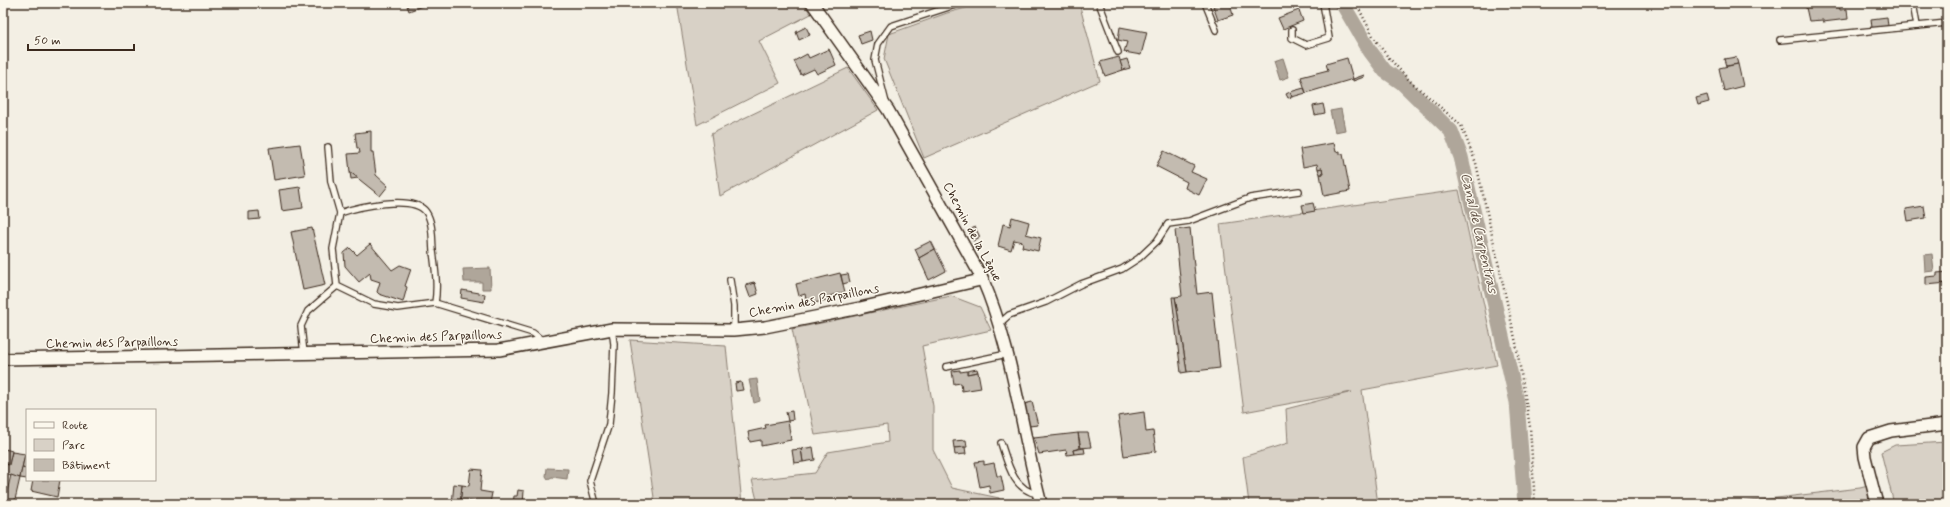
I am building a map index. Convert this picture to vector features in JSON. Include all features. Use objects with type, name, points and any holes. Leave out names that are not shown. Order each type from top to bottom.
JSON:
[{"type":"street","name":"Chemin de la Lègue","points":[[812,3],[888,110],[982,278],[999,324],[1039,499]]},
{"type":"street","name":"Chemin des Parpaillons","points":[[3,359],[499,350],[612,329],[734,330],[765,327],[860,308],[976,281],[982,278]]},
{"type":"street","points":[[1877,504],[1865,457],[1864,447],[1869,438],[1891,431],[1947,424]]},
{"type":"lane","points":[[888,110],[876,60],[878,44],[891,26],[961,3]]},
{"type":"lane","points":[[1099,3],[1118,52]]},
{"type":"lane","points":[[1205,3],[1216,30]]},
{"type":"lane","points":[[1292,30],[1292,38],[1306,45],[1329,38],[1323,3]]},
{"type":"lane","points":[[1913,3],[1917,26]]},
{"type":"lane","points":[[1780,40],[1947,23]]},
{"type":"lane","points":[[328,148],[331,182],[340,213],[333,249],[337,286]]},
{"type":"lane","points":[[999,324],[1009,315],[1046,302],[1081,284],[1122,269],[1139,258],[1157,241],[1168,224],[1189,221],[1250,198],[1299,190]]},
{"type":"lane","points":[[340,213],[354,208],[392,203],[415,204],[425,210],[430,222],[438,289],[435,303]]},
{"type":"lane","points":[[730,280],[734,306],[734,330]]},
{"type":"lane","points":[[337,286],[374,304],[398,308],[435,303],[533,333],[544,342]]},
{"type":"lane","points":[[304,354],[301,326],[308,311],[337,286]]},
{"type":"lane","points":[[596,504],[590,481],[609,424],[613,386],[614,344],[612,329]]},
{"type":"lane","points":[[946,366],[1006,354]]},
{"type":"lane","points":[[1001,443],[1011,472],[1021,487],[1039,499]]},
{"type":"path","points":[[1356,3],[1374,38],[1388,57],[1410,81],[1461,125],[1476,163],[1516,343],[1530,427],[1535,504]]},
{"type":"green space","points":[[677,3],[803,3],[811,14],[759,41],[780,83],[697,125]]},
{"type":"green space","points":[[984,3],[1079,3],[1100,81],[924,158],[884,59],[889,34],[947,13]]},
{"type":"green space","points":[[848,68],[878,110],[720,196],[711,134]]},
{"type":"green space","points":[[1459,190],[1497,365],[1362,390],[1378,504],[1249,504],[1243,457],[1288,443],[1286,409],[1352,392],[1244,412],[1220,224]]},
{"type":"green space","points":[[951,296],[980,307],[991,330],[922,346],[933,406],[933,450],[952,488],[999,498],[1000,504],[758,504],[752,480],[815,473],[828,452],[888,442],[887,425],[815,435],[792,329]]},
{"type":"green space","points":[[630,340],[726,346],[742,504],[655,504]]},
{"type":"green space","points":[[1947,442],[1947,504],[1894,504],[1881,452],[1895,445]]},
{"type":"green space","points":[[1868,486],[1873,504],[1727,504],[1860,488]]},
{"type":"shaded area","points":[[1283,58],[1289,77],[1280,80],[1274,61]]},
{"type":"shaded area","points":[[1341,109],[1345,130],[1335,132],[1330,111]]},
{"type":"shaded area","points":[[1932,254],[1934,271],[1925,272],[1924,255]]},
{"type":"shaded area","points":[[490,268],[491,289],[482,289],[482,282],[464,282],[463,269]]},
{"type":"shaded area","points":[[757,379],[760,401],[754,403],[749,380]]},
{"type":"shaded area","points":[[547,468],[568,469],[567,479],[552,477],[548,479],[546,476]]},
{"type":"building","points":[[406,3],[430,3],[409,11]]},
{"type":"building","points":[[1222,3],[1235,3],[1231,8],[1233,15],[1218,20],[1213,6]]},
{"type":"building","points":[[1805,3],[1839,3],[1840,10],[1847,9],[1848,19],[1823,22],[1823,20],[1809,21]]},
{"type":"building","points":[[1299,10],[1303,21],[1283,29],[1278,18]]},
{"type":"building","points":[[1887,17],[1888,26],[1872,28],[1871,19]]},
{"type":"building","points":[[806,27],[810,35],[799,40],[796,32]]},
{"type":"building","points":[[1120,27],[1147,32],[1141,55],[1124,52],[1127,42],[1118,40]]},
{"type":"building","points":[[870,31],[872,40],[861,44],[858,35]]},
{"type":"building","points":[[829,49],[836,65],[817,74],[814,69],[801,75],[794,61],[807,54],[809,58]]},
{"type":"building","points":[[1119,57],[1123,70],[1105,76],[1100,62]]},
{"type":"building","points":[[1736,57],[1738,64],[1726,66],[1724,59]]},
{"type":"building","points":[[1347,58],[1353,79],[1306,93],[1301,77],[1328,70],[1326,64]]},
{"type":"building","points":[[1127,59],[1130,68],[1123,70],[1120,61]]},
{"type":"building","points":[[1738,64],[1743,86],[1724,91],[1719,68]]},
{"type":"building","points":[[1364,75],[1364,77],[1353,81],[1353,79]]},
{"type":"building","points":[[1304,88],[1306,93],[1292,97],[1290,92]]},
{"type":"building","points":[[1290,92],[1292,97],[1288,98],[1286,94]]},
{"type":"building","points":[[1707,95],[1709,102],[1698,105],[1696,98]]},
{"type":"building","points":[[1323,104],[1325,113],[1315,115],[1313,106]]},
{"type":"building","points":[[371,131],[371,152],[373,152],[376,175],[388,186],[380,196],[350,172],[348,154],[360,153],[359,148],[357,148],[355,133]]},
{"type":"building","points":[[1334,143],[1336,152],[1340,151],[1340,154],[1343,154],[1350,191],[1324,196],[1320,174],[1323,174],[1322,168],[1318,169],[1317,164],[1303,167],[1300,149]]},
{"type":"building","points":[[300,144],[305,175],[274,180],[269,148]]},
{"type":"building","points":[[1164,151],[1194,166],[1191,172],[1207,179],[1199,195],[1185,188],[1187,182],[1156,166]]},
{"type":"building","points":[[1322,168],[1323,174],[1320,174],[1318,169]]},
{"type":"building","points":[[350,172],[358,178],[351,179]]},
{"type":"building","points":[[300,187],[303,208],[282,211],[279,190]]},
{"type":"building","points":[[1313,203],[1315,211],[1304,213],[1302,205]]},
{"type":"building","points":[[1924,206],[1926,218],[1908,221],[1906,209]]},
{"type":"building","points":[[259,211],[260,219],[249,220],[249,212]]},
{"type":"building","points":[[1012,217],[1029,222],[1026,234],[1041,238],[1038,251],[1022,247],[1023,242],[1014,240],[1011,250],[998,246],[1003,224],[1010,226]]},
{"type":"building","points":[[975,227],[980,237],[973,241],[968,231]]},
{"type":"building","points":[[312,228],[325,285],[303,290],[291,232]]},
{"type":"building","points":[[1190,228],[1197,294],[1212,292],[1220,368],[1187,372],[1175,297],[1182,296],[1175,230]]},
{"type":"building","points":[[931,241],[935,249],[919,258],[915,249]]},
{"type":"building","points":[[370,244],[392,270],[400,265],[411,269],[405,286],[407,287],[403,302],[379,294],[377,292],[380,282],[371,279],[370,273],[359,282],[345,266],[344,253],[350,248],[357,255]]},
{"type":"building","points":[[935,249],[946,271],[929,280],[919,258]]},
{"type":"building","points":[[1947,272],[1947,283],[1926,285],[1926,277],[1937,276],[1937,273]]},
{"type":"building","points":[[840,273],[845,292],[825,297],[826,300],[807,305],[805,294],[799,296],[796,284]]},
{"type":"building","points":[[848,274],[850,282],[843,284],[841,275]]},
{"type":"building","points":[[755,283],[746,286],[746,284]]},
{"type":"building","points":[[755,283],[758,294],[750,297],[746,286]]},
{"type":"building","points":[[462,290],[485,294],[484,302],[461,298]]},
{"type":"building","points":[[1172,297],[1175,297],[1187,372],[1181,373]]},
{"type":"building","points":[[977,369],[978,372],[967,374],[967,371]]},
{"type":"building","points":[[960,370],[960,372],[967,371],[967,374],[978,372],[981,388],[962,391],[961,383],[954,384],[952,371]]},
{"type":"building","points":[[741,382],[743,390],[736,391],[735,383]]},
{"type":"building","points":[[1032,402],[1038,425],[1029,426],[1024,404]]},
{"type":"building","points":[[792,411],[793,420],[788,421],[786,412]]},
{"type":"building","points":[[1144,412],[1146,432],[1153,431],[1156,451],[1124,456],[1118,416]]},
{"type":"building","points":[[788,421],[791,440],[761,446],[761,440],[750,442],[748,432],[766,428],[765,425]]},
{"type":"building","points":[[1078,433],[1088,433],[1091,447],[1081,448]]},
{"type":"building","points":[[1078,433],[1080,448],[1073,450],[1074,454],[1067,455],[1066,450],[1039,454],[1034,438]]},
{"type":"building","points":[[966,440],[967,447],[954,448],[953,441]]},
{"type":"building","points":[[813,447],[815,460],[803,462],[801,449]]},
{"type":"building","points":[[965,447],[966,454],[955,455],[954,448]]},
{"type":"building","points":[[1084,448],[1085,453],[1074,454],[1073,450]]},
{"type":"building","points":[[5,449],[12,451],[9,465],[3,463]]},
{"type":"building","points":[[801,449],[803,462],[794,463],[792,450]]},
{"type":"building","points":[[12,452],[25,454],[20,478],[4,474],[6,464],[9,465]]},
{"type":"building","points":[[25,455],[26,455],[26,469],[22,468]]},
{"type":"building","points":[[984,461],[984,465],[994,463],[997,476],[1001,476],[1004,490],[990,493],[989,485],[980,487],[975,462]]},
{"type":"building","points":[[22,468],[26,469],[26,479],[20,478]]},
{"type":"building","points":[[471,469],[482,470],[480,491],[492,493],[490,503],[469,501],[469,504],[460,504],[462,485],[469,486]]},
{"type":"building","points":[[11,475],[20,478],[14,504],[4,504]]},
{"type":"building","points":[[33,481],[60,481],[57,497],[31,491]]},
{"type":"building","points":[[454,484],[462,485],[460,504],[452,504]]},
{"type":"building","points":[[518,490],[524,491],[523,504],[513,504],[514,496],[517,496]]},
{"type":"waterway","name":"Canal de Carpentras","points":[[1342,3],[1370,51],[1385,71],[1401,82],[1451,131],[1461,157],[1517,402],[1525,504]]}]
